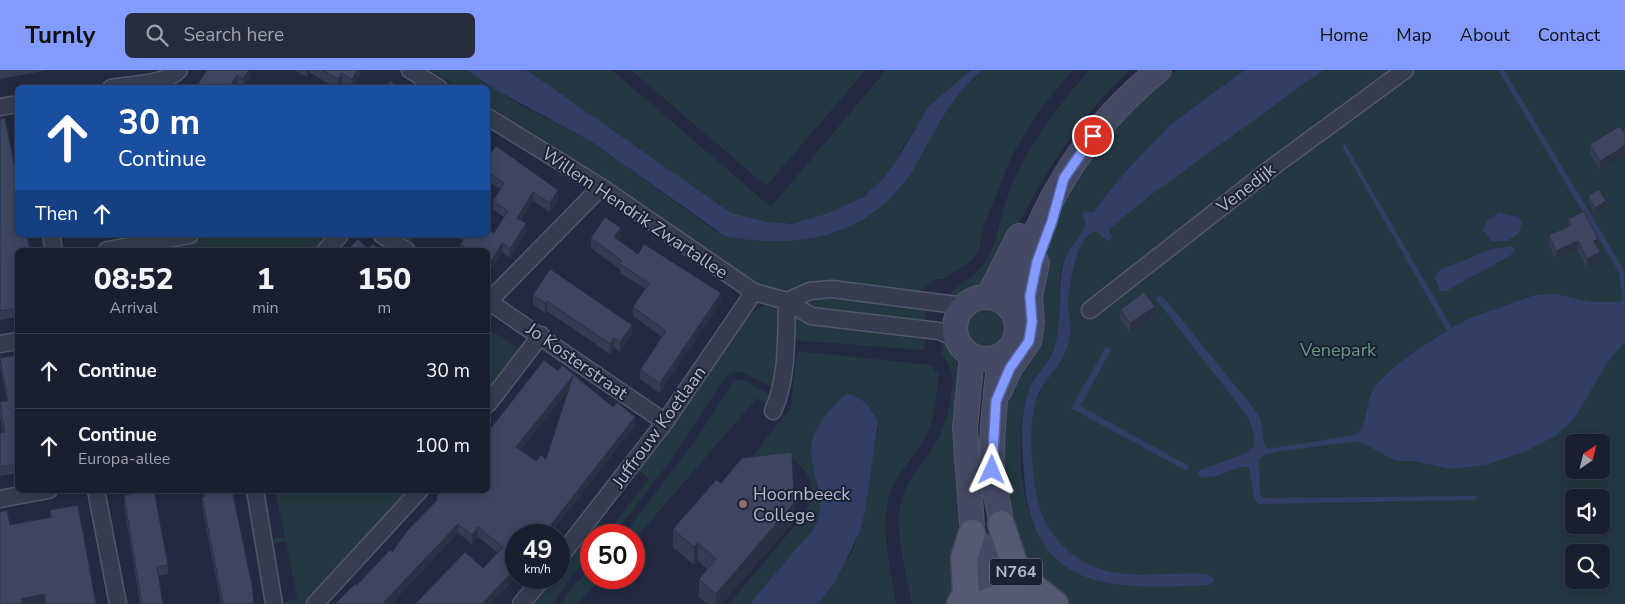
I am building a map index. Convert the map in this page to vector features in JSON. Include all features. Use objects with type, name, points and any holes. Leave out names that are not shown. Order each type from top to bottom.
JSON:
[{"type":"main road","points":[[988,297],[1068,152],[1105,106],[1144,70]]},
{"type":"main road","points":[[1010,308],[1030,242],[1077,157],[1112,113],[1135,90],[1160,70]]},
{"type":"main road","points":[[996,401],[1010,368],[1029,341],[1032,322],[1030,296],[1037,262],[1052,221],[1064,178]]},
{"type":"main road","points":[[988,297],[1003,302],[1010,308],[1016,322],[1016,336],[1012,344],[1000,356],[981,359],[972,356],[960,345],[956,338],[956,318],[964,306],[975,299],[988,297]]},
{"type":"main road","points":[[972,356],[965,428],[978,600],[984,603]]},
{"type":"main road","points":[[1000,356],[992,470],[1001,524],[1000,550],[1004,576],[1010,591],[1026,601]]},
{"type":"main road","name":"N764","points":[[1001,524],[1018,575],[1055,604]]},
{"type":"main road","points":[[960,604],[966,593],[964,558],[972,533]]},
{"type":"main road","name":"N764","points":[[984,603],[1026,601]]},
{"type":"street","points":[[129,85],[158,80],[174,75],[178,70]]},
{"type":"street","points":[[410,70],[434,85]]},
{"type":"street","name":"Venedijk","points":[[1090,310],[1274,166],[1405,70]]},
{"type":"street","points":[[0,107],[15,104]]},
{"type":"street","name":"Willem Hendrik Zwartallee","points":[[490,118],[601,187],[754,292],[787,301],[811,316],[939,332],[956,338]]},
{"type":"street","points":[[490,299],[601,187]]},
{"type":"street","points":[[118,248],[179,237]]},
{"type":"street","points":[[328,248],[338,237]]},
{"type":"street","points":[[385,237],[403,248]]},
{"type":"street","points":[[773,412],[779,394],[786,344],[787,301],[810,291],[832,289],[964,306]]},
{"type":"street","name":"Juffrouw Koetlaan","points":[[570,544],[666,422],[754,292]]},
{"type":"street","name":"Jo Kosterstraat","points":[[490,302],[541,335],[666,422]]},
{"type":"street","points":[[490,401],[541,335]]},
{"type":"street","points":[[0,344],[15,342]]},
{"type":"street","points":[[0,499],[33,493]]},
{"type":"street","points":[[97,493],[118,604]]},
{"type":"street","points":[[255,493],[274,604]]},
{"type":"street","points":[[315,604],[417,493]]},
{"type":"street","points":[[521,604],[534,589]]},
{"type":"green space","points":[[430,70],[467,70],[490,85],[455,85]]},
{"type":"green space","points":[[527,70],[612,70],[771,207],[886,70],[971,70],[945,93],[922,119],[883,179],[865,195],[840,209],[815,219],[802,222],[776,223],[731,213]]},
{"type":"green space","points":[[631,70],[866,70],[766,186]]},
{"type":"green space","points":[[983,70],[1073,70],[1040,109],[1012,155],[984,225],[979,249],[971,261],[944,279],[935,279],[918,293],[860,284],[784,290],[762,288],[549,143],[490,106],[490,85],[515,102],[589,140],[716,231],[833,234],[874,213],[901,188],[954,98]]},
{"type":"green space","points":[[1089,70],[1131,70],[1108,92],[1067,142],[1033,197],[987,282],[971,295],[962,297],[950,296],[957,287],[985,263],[995,242],[1007,198],[1022,163],[1042,130]]},
{"type":"green space","name":"Venepark","points":[[1176,70],[1245,70],[1171,124],[1126,171],[1093,212],[1083,214],[1082,218],[1086,223],[1065,258],[1061,272],[1059,282],[1059,329],[1056,347],[1030,388],[1022,419],[1022,478],[1025,497],[1035,527],[1027,416],[1062,351],[1062,301],[1073,254],[1096,223],[1132,188],[1291,70],[1625,70],[1625,604],[1065,604],[1031,578],[1023,567],[1016,550],[1005,502],[1002,448],[1005,399],[1012,375],[1030,351],[1035,340],[1035,301],[1038,276],[1057,218],[1071,189],[1089,161],[1130,110]]},
{"type":"green space","points":[[211,237],[330,237],[319,248],[151,248]]},
{"type":"green space","points":[[815,295],[927,305],[924,326],[806,308],[804,300]]},
{"type":"green space","points":[[763,306],[775,306],[780,313],[773,387],[741,372],[732,372],[725,378],[671,460],[622,524],[614,524],[649,479],[637,469],[747,316]]},
{"type":"green space","points":[[990,307],[997,310],[1003,316],[1006,327],[1005,335],[997,344],[990,347],[982,347],[975,344],[967,335],[966,323],[969,316],[978,308]]},
{"type":"green space","points":[[802,316],[926,334],[924,350],[793,340],[796,319]]},
{"type":"green space","points":[[490,329],[522,351],[490,391]]},
{"type":"green space","points":[[942,338],[956,349],[962,361],[955,450],[959,550],[951,604],[912,604],[900,539],[899,513],[903,494],[915,472],[930,453],[947,416],[952,378],[950,368],[941,354]]},
{"type":"green space","points":[[797,351],[931,365],[939,375],[935,407],[929,431],[905,466],[889,497],[886,537],[896,604],[818,604],[836,581],[854,547],[865,512],[871,459],[878,430],[873,411],[855,396],[833,408],[816,434],[813,460],[819,486],[820,511],[811,533],[795,554],[750,604],[729,604],[803,516],[811,497],[809,477],[797,463],[789,458],[778,457],[748,461],[791,408]]},
{"type":"green space","points":[[744,380],[772,396],[766,405],[757,398],[645,527],[645,524],[631,524],[693,444],[734,381]]},
{"type":"green space","points":[[276,493],[409,493],[374,534],[305,604],[285,604],[285,602],[297,598],[286,542],[274,543],[273,539],[285,537]]},
{"type":"green space","points":[[598,520],[603,524],[595,524]]},
{"type":"green space","points":[[580,543],[580,567],[570,578],[570,556]]},
{"type":"green space","points":[[580,579],[580,589],[591,589],[577,604],[561,604],[571,588]]},
{"type":"green space","points":[[544,589],[563,589],[553,604],[532,604]]},
{"type":"water","points":[[467,70],[527,70],[731,213],[767,222],[792,224],[829,213],[863,197],[883,179],[893,166],[929,106],[971,70],[983,70],[953,102],[916,165],[899,189],[879,208],[857,223],[833,233],[808,239],[781,241],[725,236],[589,140],[489,85]]},
{"type":"water","points":[[1245,70],[1323,70],[1152,194],[1109,229],[1112,238],[1108,241],[1095,231],[1088,235],[1078,251],[1072,273],[1068,302],[1070,335],[1067,349],[1038,395],[1032,421],[1033,472],[1038,503],[1042,515],[1057,540],[1076,557],[1110,572],[1147,575],[1206,574],[1215,579],[1210,585],[1142,586],[1112,583],[1084,576],[1061,563],[1043,543],[1030,513],[1024,473],[1022,421],[1024,410],[1031,385],[1052,355],[1057,339],[1061,276],[1065,260],[1086,223],[1082,216],[1084,212],[1093,212],[1126,171],[1171,124]]},
{"type":"water","points":[[1498,70],[1504,70],[1624,270],[1625,341],[1608,362],[1574,419],[1555,436],[1526,451],[1486,465],[1451,469],[1414,461],[1396,461],[1359,441],[1281,451],[1265,455],[1259,460],[1260,494],[1263,498],[1477,496],[1476,499],[1471,500],[1258,504],[1254,498],[1249,467],[1243,467],[1217,476],[1204,477],[1198,475],[1200,470],[1247,453],[1254,446],[1254,435],[1248,417],[1155,298],[1160,296],[1164,298],[1259,415],[1264,443],[1267,449],[1356,435],[1363,424],[1372,392],[1383,377],[1409,356],[1447,331],[1342,146],[1345,144],[1452,328],[1470,318],[1535,295],[1554,294],[1592,302],[1620,302],[1623,300],[1619,273]]},
{"type":"water","points":[[1499,213],[1518,217],[1522,223],[1518,234],[1507,241],[1492,241],[1483,230],[1488,220]]},
{"type":"water","points":[[1512,246],[1515,249],[1511,255],[1446,291],[1440,291],[1435,277],[1440,270],[1492,249]]},
{"type":"water","points":[[1106,347],[1110,349],[1110,352],[1080,406],[1187,465],[1189,469],[1185,470],[1071,408]]},
{"type":"water","points":[[846,394],[861,399],[873,412],[878,422],[865,512],[860,531],[836,581],[818,604],[750,604],[808,537],[816,524],[819,515],[820,497],[812,461],[812,444],[822,420]]},
{"type":"building","points":[[207,70],[249,70],[243,79],[237,75],[231,85],[197,85]]},
{"type":"building","points":[[322,70],[357,70],[352,80],[342,73],[338,79]]},
{"type":"building","points":[[390,81],[396,85],[387,85]]},
{"type":"building","points":[[5,118],[15,168],[15,237],[27,237],[30,248],[15,248],[15,308],[0,311],[0,119]]},
{"type":"building","points":[[1620,126],[1625,133],[1625,146],[1600,161],[1590,144]]},
{"type":"building","points":[[496,146],[558,190],[550,203],[533,192],[517,218],[526,223],[510,249],[502,243],[490,264],[490,248],[465,248],[460,245],[465,237],[490,237],[490,230],[494,233],[508,211],[493,201],[504,183],[490,173],[490,155]]},
{"type":"building","points":[[1599,189],[1606,201],[1595,208],[1588,196]]},
{"type":"building","points":[[1584,211],[1598,239],[1594,241],[1600,252],[1587,259],[1578,241],[1556,251],[1549,235],[1571,225],[1568,219]]},
{"type":"building","points":[[605,217],[621,228],[614,237],[638,254],[644,244],[721,293],[660,383],[640,370],[666,331],[633,307],[649,283],[620,264],[622,261],[591,238]]},
{"type":"building","points":[[358,239],[367,248],[349,248]]},
{"type":"building","points":[[373,244],[377,248],[369,248]]},
{"type":"building","points":[[550,269],[632,325],[620,342],[614,338],[610,344],[547,301],[545,303],[533,295]]},
{"type":"building","points":[[1144,292],[1155,307],[1130,323],[1120,310]]},
{"type":"building","points":[[15,356],[15,464],[0,467],[0,433],[5,432],[0,402],[8,401],[0,358]]},
{"type":"building","points":[[544,360],[558,371],[562,365],[613,407],[617,402],[635,417],[552,524],[505,524],[505,580],[482,604],[415,604],[465,552],[483,568],[503,547],[478,527],[472,535],[458,524],[384,602],[386,604],[335,604],[355,584],[357,585],[390,550],[392,552],[407,531],[438,499],[436,497],[439,493],[490,493],[490,429]],"holes":[[[573,376],[546,459],[541,455],[536,461],[516,447]]]},
{"type":"building","points":[[792,452],[794,503],[716,594],[699,579],[716,559],[698,543],[694,547],[673,529],[716,480],[721,483],[742,458]]},
{"type":"building","points":[[155,493],[168,565],[157,567],[163,604],[142,604],[124,495]]},
{"type":"building","points":[[206,493],[233,493],[252,585],[254,604],[219,604],[223,603],[202,497],[206,496]]},
{"type":"building","points":[[78,505],[96,604],[46,604],[44,594],[21,599],[22,604],[0,604],[0,512],[7,510],[10,525],[52,517],[50,510]]},
{"type":"place","name":"Hoornbeeck College","points":[[743,504]]},
{"type":"route","points":[[992,470],[992,441],[996,401],[1010,368],[1026,349],[1029,341],[1032,322],[1030,296],[1042,244],[1052,221],[1064,178],[1093,136]]}]
